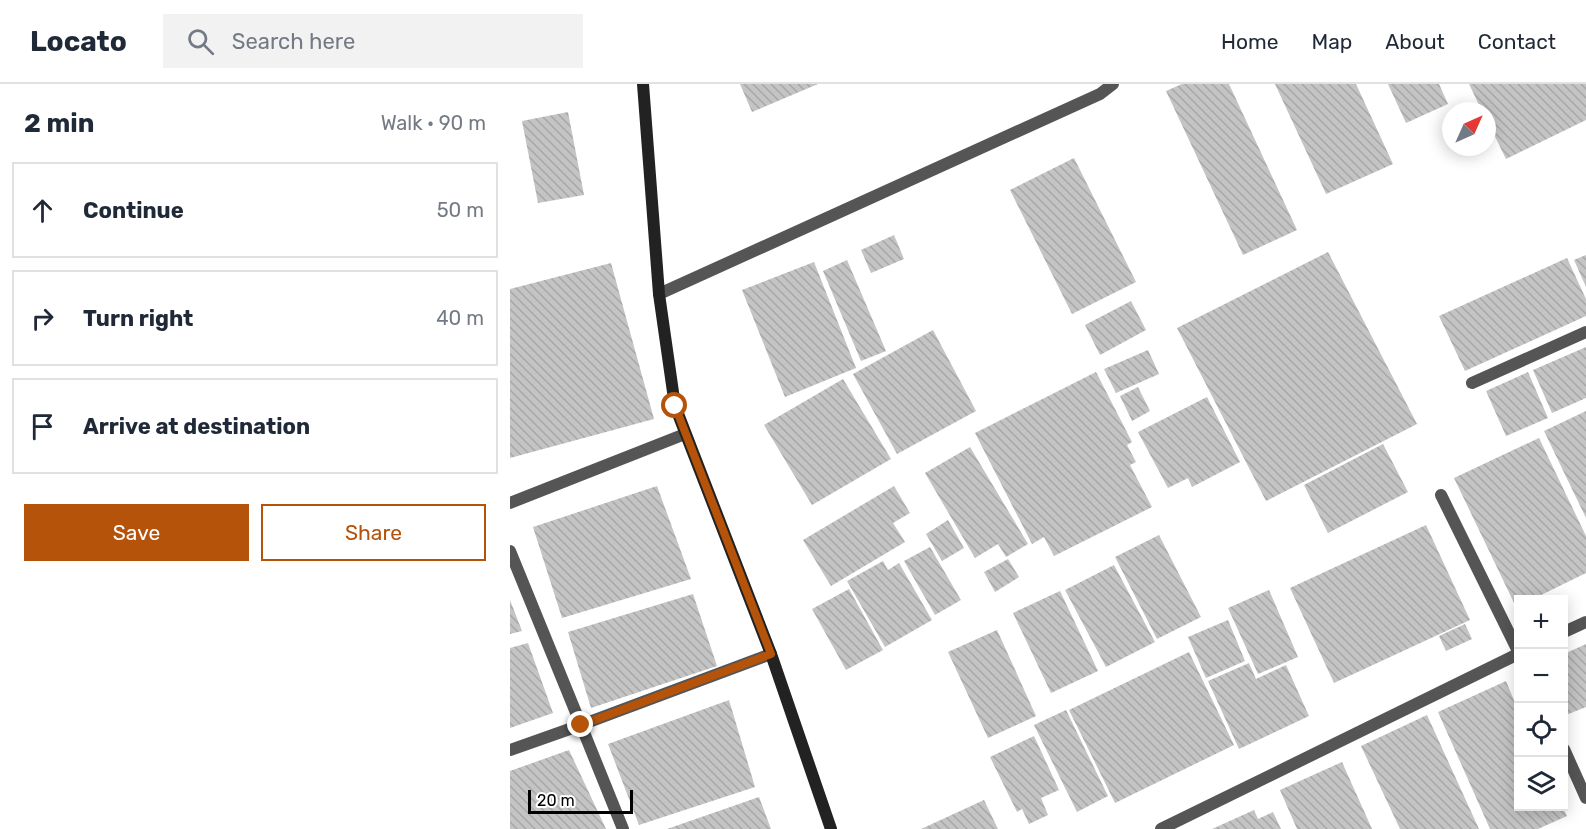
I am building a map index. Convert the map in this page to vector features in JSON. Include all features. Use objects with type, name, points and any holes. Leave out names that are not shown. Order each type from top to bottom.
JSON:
[{"type":"street","points":[[643,84],[659,294],[675,406],[771,654],[831,829]]},
{"type":"street","points":[[659,294],[1089,99],[1113,84]]},
{"type":"street","points":[[1472,382],[1586,332]]},
{"type":"street","points":[[510,503],[685,434]]},
{"type":"street","points":[[1441,495],[1517,649]]},
{"type":"street","points":[[510,551],[623,829]]},
{"type":"street","points":[[1568,630],[1586,622]]},
{"type":"street","points":[[510,750],[771,654]]},
{"type":"street","points":[[1161,829],[1514,654]]},
{"type":"street","points":[[1567,757],[1586,798]]},
{"type":"building","points":[[740,84],[818,84],[752,112]]},
{"type":"building","points":[[1182,84],[1229,84],[1297,230],[1243,255],[1166,91]]},
{"type":"building","points":[[1275,84],[1356,84],[1393,164],[1326,194]]},
{"type":"building","points":[[1388,84],[1439,84],[1447,102],[1442,102],[1442,107],[1406,123]]},
{"type":"building","points":[[1469,84],[1586,84],[1586,120],[1506,159],[1496,138],[1496,102],[1478,102]]},
{"type":"building","points":[[568,112],[584,195],[538,203],[522,121]]},
{"type":"building","points":[[1074,158],[1136,282],[1072,314],[1010,190]]},
{"type":"building","points":[[894,235],[904,259],[871,273],[861,250]]},
{"type":"building","points":[[1328,252],[1417,424],[1266,501],[1177,328]]},
{"type":"building","points":[[1586,255],[1586,287],[1574,260]]},
{"type":"building","points":[[1567,258],[1586,299],[1586,316],[1465,371],[1439,316]]},
{"type":"building","points":[[847,260],[886,351],[861,361],[823,271]]},
{"type":"building","points":[[814,262],[856,368],[785,397],[742,290]]},
{"type":"building","points":[[611,263],[654,419],[510,458],[510,289]]},
{"type":"building","points":[[1131,301],[1146,330],[1100,355],[1085,325]]},
{"type":"building","points":[[933,330],[976,411],[897,454],[853,374]]},
{"type":"building","points":[[1586,347],[1586,398],[1552,413],[1533,370]]},
{"type":"building","points":[[1148,350],[1159,374],[1116,393],[1104,369]]},
{"type":"building","points":[[1096,372],[1132,442],[1127,445],[1136,462],[1130,465],[1152,507],[1054,556],[1044,537],[1032,544],[975,433]]},
{"type":"building","points":[[1528,372],[1548,418],[1506,436],[1486,391]]},
{"type":"building","points":[[843,379],[891,459],[812,505],[764,425]]},
{"type":"building","points":[[1138,387],[1150,411],[1132,421],[1120,396]]},
{"type":"building","points":[[1207,397],[1240,462],[1192,487],[1188,478],[1168,488],[1138,432]]},
{"type":"building","points":[[1586,411],[1586,518],[1544,431]]},
{"type":"building","points":[[1539,438],[1586,536],[1586,573],[1541,595],[1514,595],[1514,603],[1454,478]]},
{"type":"building","points":[[1383,444],[1408,492],[1328,533],[1304,485]]},
{"type":"building","points":[[970,447],[1028,544],[1006,557],[998,544],[975,558],[925,473]]},
{"type":"building","points":[[657,486],[691,579],[562,618],[533,527]]},
{"type":"building","points":[[894,486],[910,513],[893,523],[905,542],[831,586],[803,540]]},
{"type":"building","points":[[948,520],[964,548],[942,561],[926,534]]},
{"type":"building","points":[[1426,525],[1470,620],[1334,683],[1290,588]]},
{"type":"building","points":[[1159,535],[1201,617],[1157,639],[1115,557]]},
{"type":"building","points":[[930,547],[961,600],[935,615],[904,561]]},
{"type":"building","points":[[1008,559],[1019,577],[995,592],[984,572]]},
{"type":"building","points":[[883,561],[888,570],[899,563],[932,620],[885,647],[847,581]]},
{"type":"building","points":[[1114,565],[1155,642],[1106,667],[1065,590]]},
{"type":"building","points":[[849,589],[883,650],[846,670],[812,609]]},
{"type":"building","points":[[1269,590],[1298,657],[1258,674],[1228,608]]},
{"type":"building","points":[[1060,591],[1098,671],[1051,693],[1013,613]]},
{"type":"building","points":[[693,594],[717,666],[591,708],[568,632]]},
{"type":"building","points":[[510,600],[522,631],[510,634]]},
{"type":"building","points":[[1228,620],[1245,661],[1206,678],[1188,637]]},
{"type":"building","points":[[1465,624],[1472,639],[1446,651],[1439,636]]},
{"type":"building","points":[[997,630],[1036,716],[988,738],[948,652]]},
{"type":"building","points":[[528,643],[553,713],[510,728],[510,648]]},
{"type":"building","points":[[1586,644],[1586,707],[1568,714],[1568,703],[1568,652]]},
{"type":"building","points":[[1189,652],[1234,745],[1115,803],[1069,710]]},
{"type":"building","points":[[1249,663],[1256,679],[1286,665],[1309,716],[1239,749],[1208,681]]},
{"type":"building","points":[[1506,681],[1514,700],[1514,811],[1564,811],[1567,816],[1538,829],[1490,829],[1438,712]]},
{"type":"building","points":[[729,700],[755,787],[639,825],[608,744]]},
{"type":"building","points":[[1066,710],[1108,796],[1077,812],[1034,725]]},
{"type":"building","points":[[1427,715],[1479,829],[1400,829],[1361,746]]},
{"type":"building","points":[[1034,736],[1059,790],[1041,798],[1048,815],[1029,824],[1022,809],[1017,812],[990,757]]},
{"type":"building","points":[[569,750],[606,829],[510,829],[510,771]]},
{"type":"building","points":[[1342,762],[1372,829],[1297,829],[1280,790]]},
{"type":"building","points":[[759,797],[771,829],[667,829]]},
{"type":"building","points":[[984,800],[998,829],[921,829]]},
{"type":"building","points":[[1254,810],[1258,819],[1273,812],[1281,829],[1212,829]]},
{"type":"route","points":[[581,725],[771,654],[675,406]]}]
